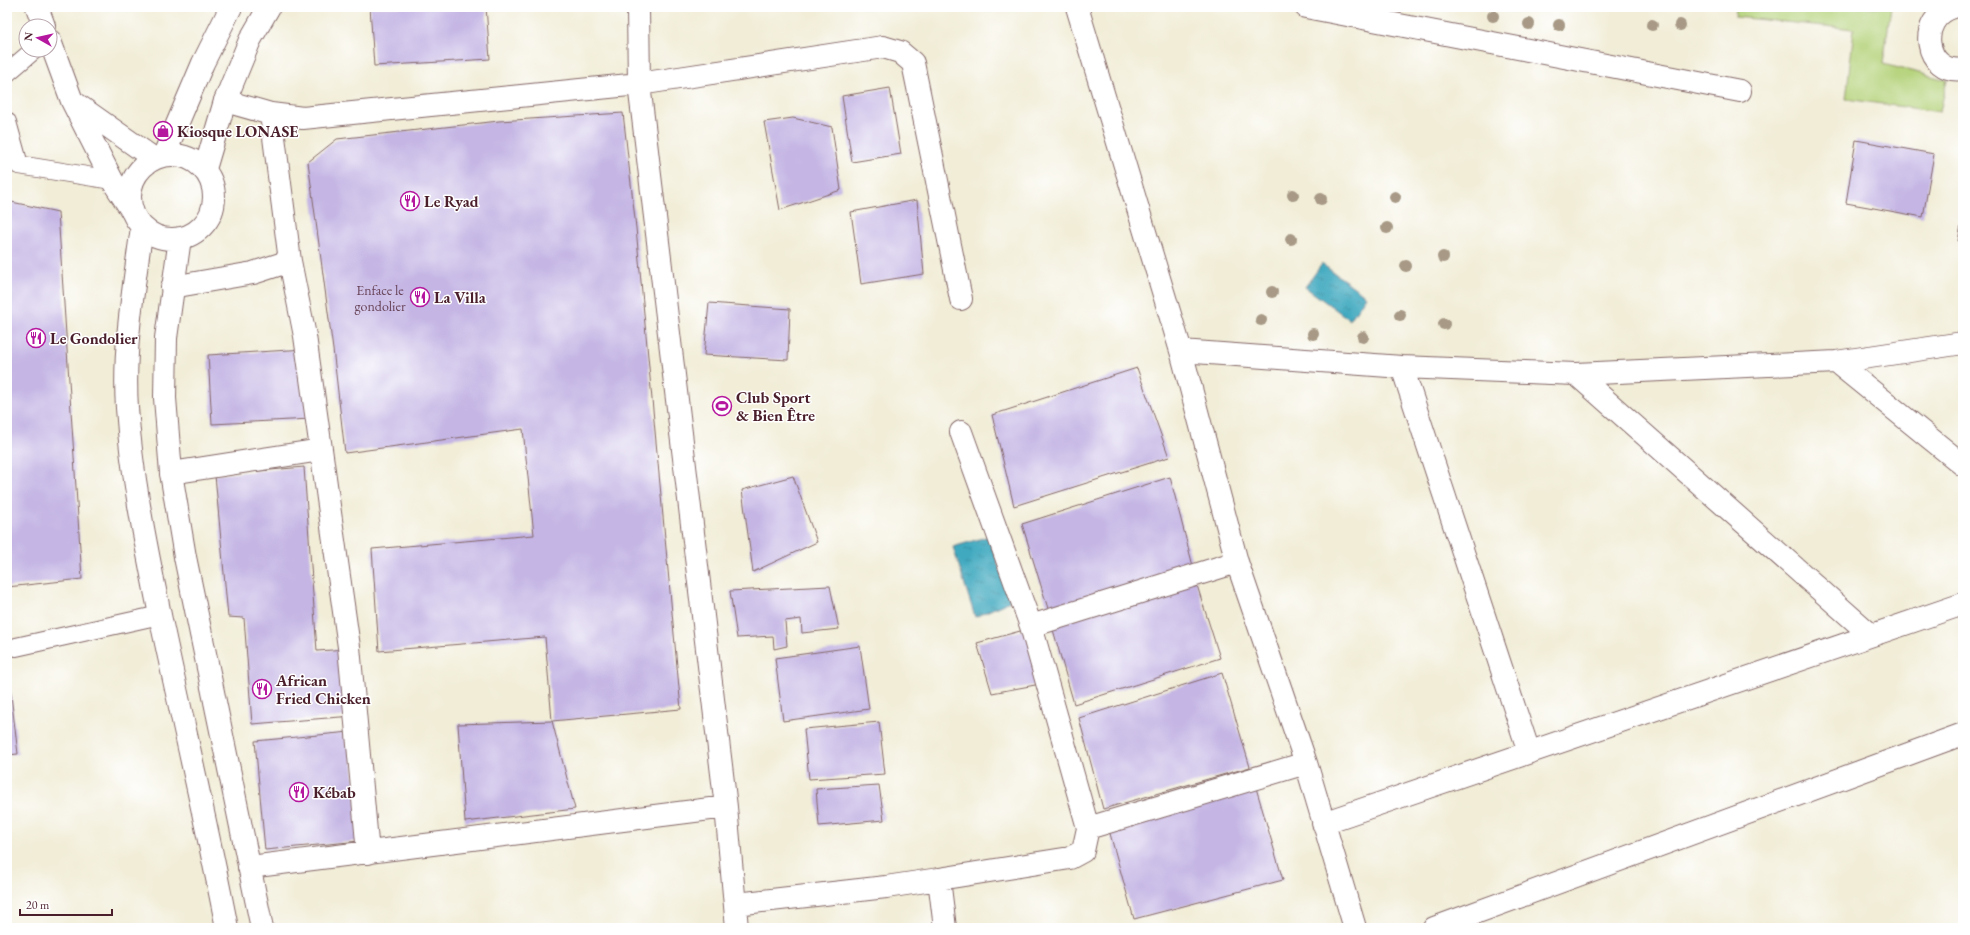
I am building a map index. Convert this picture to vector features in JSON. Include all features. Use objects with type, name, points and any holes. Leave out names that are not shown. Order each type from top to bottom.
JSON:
[{"type":"main road","points":[[37,7],[41,18]]},
{"type":"main road","points":[[227,928],[160,615],[135,482],[127,407],[127,356],[137,219],[131,191],[138,172],[159,156],[231,7]]},
{"type":"main road","points":[[205,169],[225,101],[250,40],[269,7]]},
{"type":"main road","points":[[638,7],[639,84],[726,807],[737,928]]},
{"type":"main road","points":[[1077,7],[1181,351],[1237,562],[1306,763],[1355,928]]},
{"type":"main road","points":[[1306,7],[1740,91]]},
{"type":"main road","points":[[1954,7],[1946,10],[1936,18],[1930,27],[1928,38],[1930,49],[1938,61],[1947,67],[1963,69]]},
{"type":"main road","points":[[225,101],[272,114],[303,118],[639,84],[883,47],[900,52],[913,63],[961,300]]},
{"type":"main road","points":[[56,58],[72,101],[112,180],[137,219],[153,235],[166,239],[180,238],[195,232],[206,220],[213,205],[213,189],[205,169],[196,162],[181,155],[159,156],[72,101]]},
{"type":"main road","points":[[272,114],[290,261],[305,336],[349,647],[368,853]]},
{"type":"main road","points":[[180,238],[166,338],[164,398],[171,473],[185,557],[262,928]]},
{"type":"main road","points":[[172,287],[253,273],[290,261]]},
{"type":"main road","points":[[1181,351],[1402,367],[1576,374],[1836,362],[1963,343]]},
{"type":"main road","points":[[1836,362],[1963,465]]},
{"type":"main road","points":[[1402,367],[1529,752]]},
{"type":"main road","points":[[1576,374],[1871,635]]},
{"type":"main road","points":[[736,904],[886,887],[939,879],[1070,858],[1083,851],[1088,828],[1031,626],[961,432]]},
{"type":"main road","points":[[171,473],[321,450]]},
{"type":"main road","points":[[1031,626],[1237,562]]},
{"type":"main road","points":[[1324,823],[1963,604]]},
{"type":"main road","points":[[1434,928],[1963,734]]},
{"type":"main road","points":[[1088,828],[1306,763]]},
{"type":"main road","points":[[250,867],[726,807]]},
{"type":"main road","points":[[939,879],[945,928]]},
{"type":"lane","points":[[7,73],[25,58]]},
{"type":"lane","points":[[7,122],[13,164],[112,180]]},
{"type":"lane","points":[[16,647],[160,615]]},
{"type":"green space","points":[[1736,7],[1891,7],[1883,64],[1947,80],[1940,112],[1846,99],[1854,29],[1735,17]]},
{"type":"water","points":[[1322,264],[1366,296],[1350,320],[1305,287]]},
{"type":"water","points":[[989,536],[1010,601],[975,617],[953,547]]},
{"type":"building","points":[[370,7],[486,7],[490,59],[374,66]]},
{"type":"building","points":[[890,88],[901,154],[852,162],[842,96]]},
{"type":"building","points":[[623,113],[636,228],[681,709],[552,721],[545,637],[379,651],[372,549],[534,535],[523,429],[345,453],[308,162],[337,139],[499,121]]},
{"type":"building","points":[[793,118],[832,127],[841,190],[780,210],[764,122]]},
{"type":"building","points":[[1856,140],[1934,154],[1923,217],[1846,203]]},
{"type":"building","points":[[917,200],[924,274],[861,284],[851,212]]},
{"type":"building","points":[[7,201],[58,212],[82,579],[7,587]]},
{"type":"building","points":[[1963,220],[1963,242],[1958,241]]},
{"type":"building","points":[[709,303],[790,309],[788,360],[704,355]]},
{"type":"building","points":[[306,349],[311,419],[212,424],[208,355]]},
{"type":"building","points":[[1137,368],[1169,457],[1014,506],[992,415]]},
{"type":"building","points":[[304,467],[317,651],[347,649],[353,716],[252,724],[244,618],[228,617],[215,475]]},
{"type":"building","points":[[793,476],[817,542],[753,572],[742,490]]},
{"type":"building","points":[[1170,477],[1194,570],[1050,615],[1022,524]]},
{"type":"building","points":[[1195,579],[1220,658],[1074,704],[1052,626]]},
{"type":"building","points":[[830,586],[839,629],[802,633],[801,619],[785,621],[787,646],[774,649],[773,636],[737,638],[730,591]]},
{"type":"building","points":[[1031,628],[1046,683],[992,693],[977,643]]},
{"type":"building","points":[[860,646],[869,709],[783,721],[775,658]]},
{"type":"building","points":[[7,661],[18,754],[7,755]]},
{"type":"building","points":[[1222,673],[1250,767],[1103,809],[1079,718]]},
{"type":"building","points":[[552,721],[575,809],[465,822],[458,724]]},
{"type":"building","points":[[879,722],[885,774],[809,779],[804,729]]},
{"type":"building","points":[[350,732],[360,841],[265,850],[255,741]]},
{"type":"building","points":[[1254,781],[1283,880],[1134,919],[1107,823]]},
{"type":"building","points":[[879,785],[884,820],[819,826],[816,789]]},
{"type":"place","name":"Kiosque LONASE","points":[[163,131]]},
{"type":"place","name":"Le Ryad","points":[[410,201]]},
{"type":"place","name":"La Villa","points":[[420,297]]},
{"type":"place","name":"Le Gondolier","points":[[36,338]]},
{"type":"place","name":"Club Sport & Bien Être","points":[[722,406]]},
{"type":"place","name":"African Fried Chicken","points":[[262,689]]},
{"type":"place","name":"Kébab","points":[[299,792]]}]
